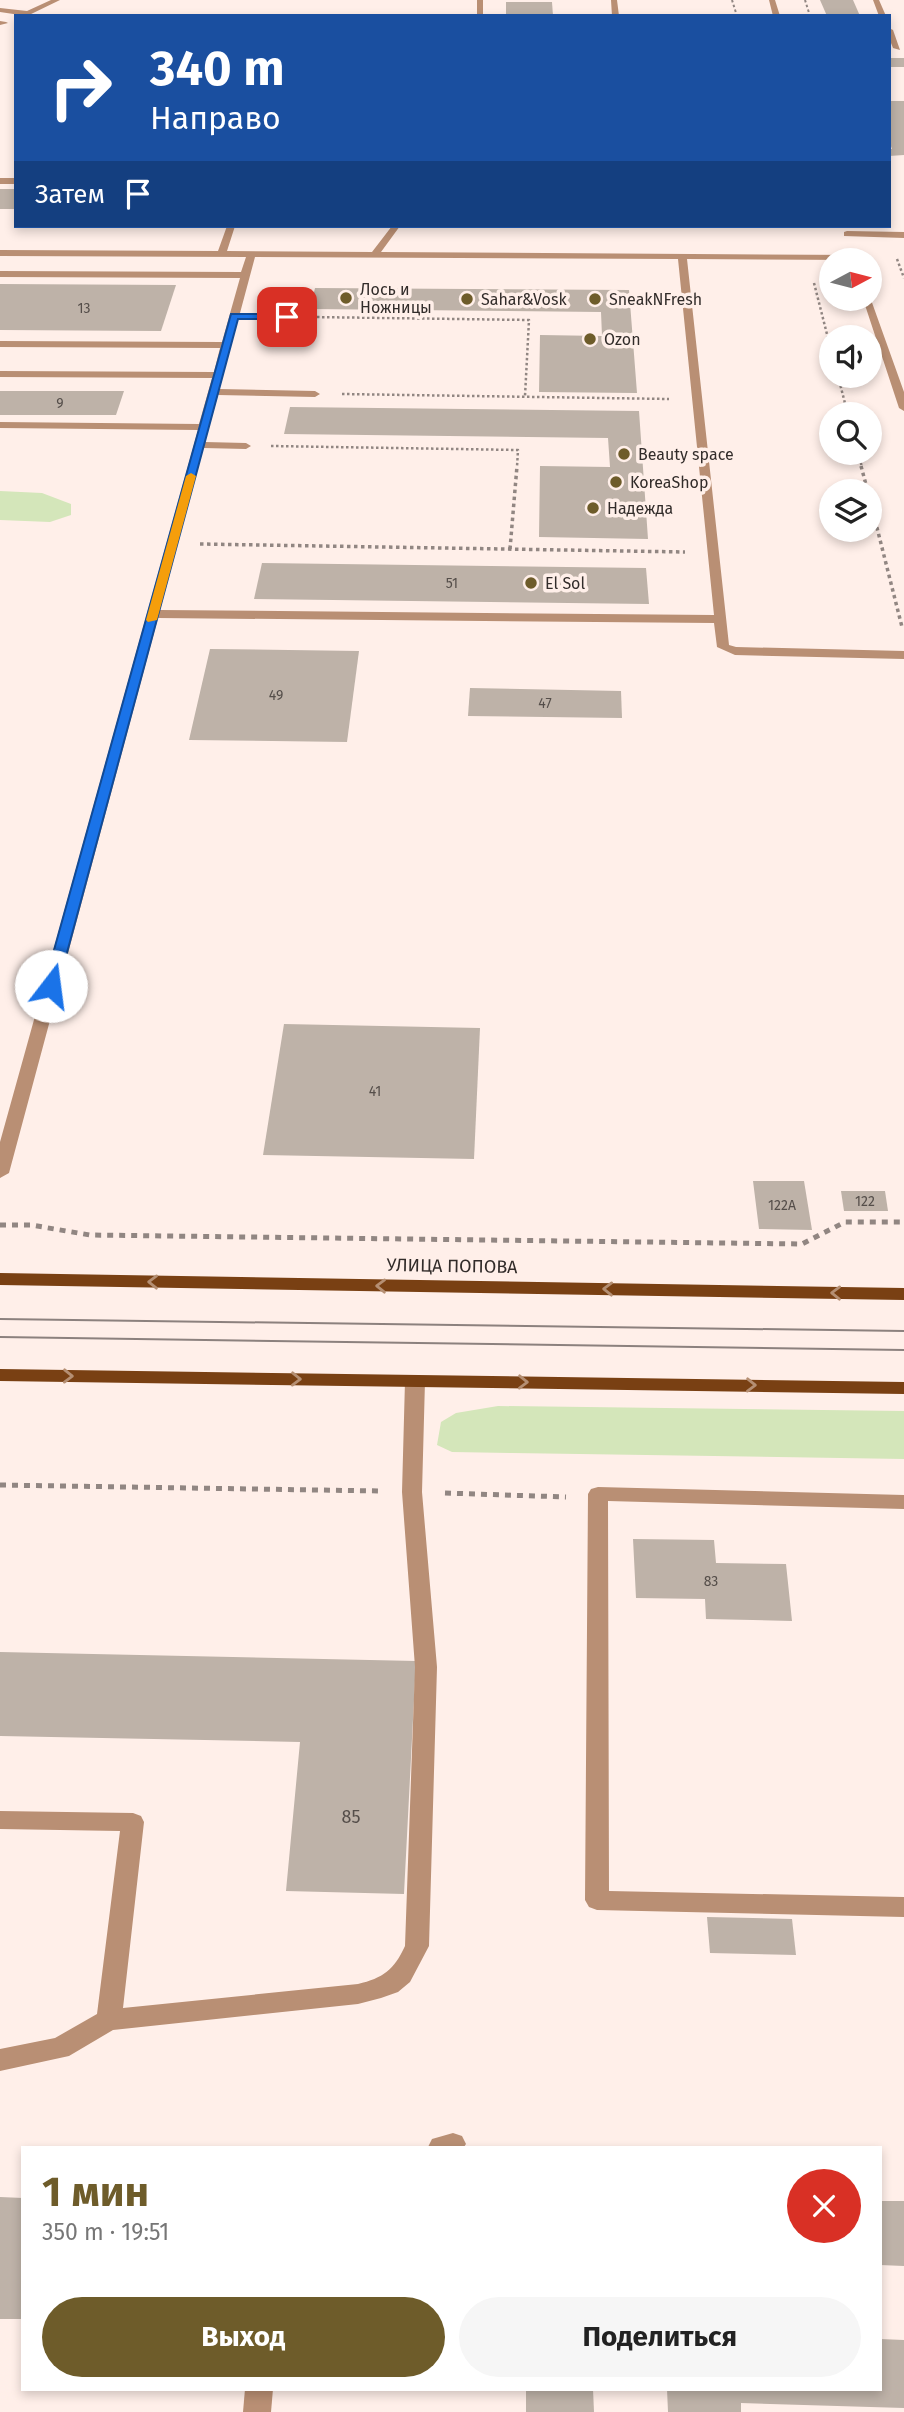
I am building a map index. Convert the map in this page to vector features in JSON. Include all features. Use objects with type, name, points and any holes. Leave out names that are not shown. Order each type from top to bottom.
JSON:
[{"type":"main road","name":"УЛИЦА ПОПОВА","points":[[0,1279],[904,1294]]},
{"type":"main road","points":[[0,1375],[904,1388]]},
{"type":"street","points":[[0,10],[24,14],[57,0]]},
{"type":"street","points":[[222,254],[230,228]]},
{"type":"street","points":[[374,255],[394,228]]},
{"type":"street","points":[[852,248],[846,230],[904,234]]},
{"type":"street","points":[[0,253],[819,258]]},
{"type":"street","points":[[0,1173],[251,254]]},
{"type":"street","points":[[682,256],[723,647],[735,651],[904,655]]},
{"type":"street","points":[[0,274],[245,275]]},
{"type":"street","points":[[872,312],[904,408]]},
{"type":"street","points":[[234,316],[287,317]]},
{"type":"street","points":[[0,344],[227,345]]},
{"type":"street","points":[[0,374],[218,375]]},
{"type":"street","points":[[214,392],[315,394]]},
{"type":"street","points":[[0,425],[204,427]]},
{"type":"street","points":[[200,445],[246,446]]},
{"type":"street","points":[[153,614],[720,620]]},
{"type":"street","points":[[0,2060],[60,2048],[109,2020],[358,1994],[392,1986],[407,1970],[417,1946],[426,1667],[412,1492],[415,1381]]},
{"type":"street","points":[[904,1502],[598,1494],[597,1900],[904,1907]]},
{"type":"street","points":[[0,1820],[133,1822],[109,2020]]},
{"type":"street","points":[[257,2412],[259,2391]]},
{"type":"path","points":[[813,279],[825,325]]},
{"type":"path","points":[[287,317],[529,320],[525,397]]},
{"type":"path","points":[[315,394],[698,399]]},
{"type":"path","points":[[246,446],[518,450],[510,550]]},
{"type":"path","points":[[881,542],[904,634]]},
{"type":"path","points":[[173,544],[713,553]]},
{"type":"path","points":[[0,1225],[32,1226],[90,1235],[802,1244],[845,1222],[904,1222]]},
{"type":"path","points":[[0,1485],[598,1498]]},
{"type":"green space","points":[[0,491],[42,493],[71,504],[71,515],[50,522],[0,520]]},
{"type":"green space","points":[[498,1406],[904,1411],[904,1459],[452,1452],[437,1445],[441,1422],[456,1413]]},
{"type":"building","points":[[820,0],[853,0],[859,14],[826,14]]},
{"type":"building","points":[[506,2],[552,2],[553,14],[506,14]]},
{"type":"building","points":[[891,58],[904,58],[904,67],[891,67]]},
{"type":"building","points":[[891,101],[904,101],[904,155],[891,156]]},
{"type":"building","points":[[0,189],[14,189],[14,209],[0,209]]},
{"type":"building","points":[[0,284],[176,285],[161,331],[0,330]]},
{"type":"building","points":[[315,288],[629,290],[637,393],[539,392],[540,335],[602,336],[601,312],[310,309]]},
{"type":"building","points":[[0,391],[124,391],[116,415],[0,415]]},
{"type":"building","points":[[290,407],[639,411],[648,539],[539,537],[540,466],[610,467],[608,438],[284,434]]},
{"type":"building","points":[[262,563],[646,568],[649,604],[254,599]]},
{"type":"building","points":[[210,649],[359,651],[347,742],[189,740]]},
{"type":"building","points":[[470,688],[621,691],[622,718],[468,716]]},
{"type":"building","points":[[284,1024],[480,1028],[474,1159],[263,1155]]},
{"type":"building","points":[[753,1181],[804,1181],[812,1230],[759,1229]]},
{"type":"building","points":[[841,1191],[885,1191],[888,1211],[844,1211]]},
{"type":"building","points":[[633,1539],[714,1540],[716,1563],[786,1564],[792,1621],[706,1619],[705,1599],[636,1598]]},
{"type":"building","points":[[0,1652],[416,1661],[404,1894],[286,1891],[300,1742],[0,1736]]},
{"type":"building","points":[[707,1917],[792,1919],[796,1955],[710,1953]]},
{"type":"building","points":[[0,2197],[21,2198],[21,2319],[0,2319]]},
{"type":"building","points":[[882,2201],[904,2201],[904,2266],[882,2265]]},
{"type":"building","points":[[882,2339],[904,2340],[904,2408],[741,2403],[741,2412],[668,2412],[667,2391],[882,2391]]},
{"type":"building","points":[[526,2391],[593,2391],[594,2412],[526,2412]]},
{"type":"tram line","points":[[0,1319],[904,1331]]},
{"type":"tram line","points":[[0,1337],[904,1350]]},
{"type":"slow traffic","points":[[152,620],[191,476]]},
{"type":"place","name":"Лось и Ножницы","points":[[346,298]]},
{"type":"place","name":"Sahar&Vosk","points":[[467,299]]},
{"type":"place","name":"SneakNFresh","points":[[595,299]]},
{"type":"place","name":"Ozon","points":[[590,339]]},
{"type":"place","name":"Beauty space","points":[[624,454]]},
{"type":"place","name":"KoreaShop","points":[[616,482]]},
{"type":"place","name":"Надежда","points":[[593,508]]},
{"type":"place","name":"El Sol","points":[[531,583]]},
{"type":"route","points":[[51,986],[234,316],[287,317]]}]
